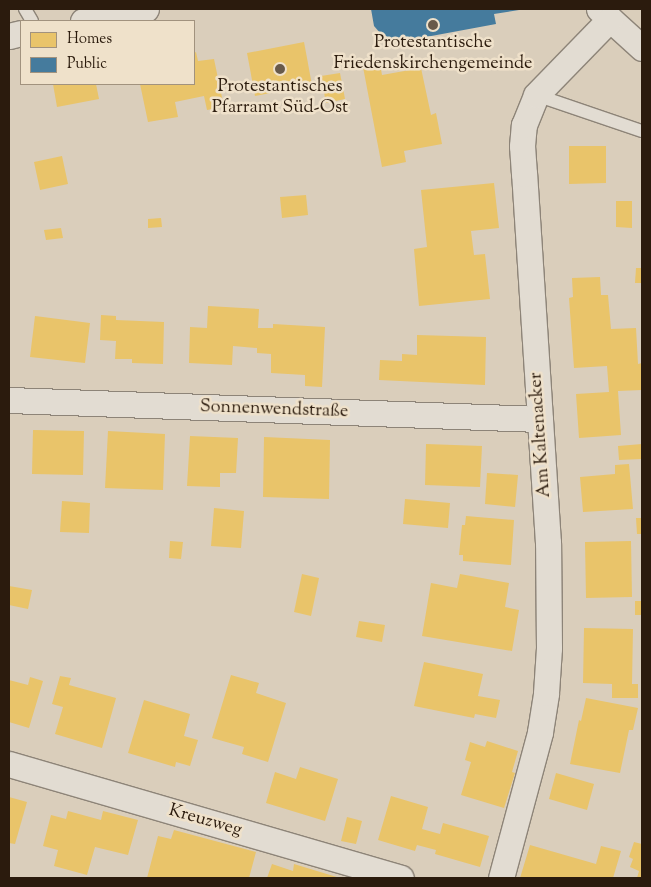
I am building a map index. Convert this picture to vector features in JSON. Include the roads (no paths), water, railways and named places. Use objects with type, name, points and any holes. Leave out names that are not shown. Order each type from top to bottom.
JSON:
[{"type":"street","points":[[88,20],[146,9]]},
{"type":"street","points":[[605,14],[642,48]]},
{"type":"street","name":"Am Kaltenacker","points":[[501,878],[540,732],[546,693],[550,598],[522,146],[524,124],[536,95],[605,14]]},
{"type":"street","name":"Sonnenwendstraße","points":[[9,400],[540,419]]},
{"type":"street","name":"Kreuzweg","points":[[9,764],[401,878]]},
{"type":"lane","points":[[25,9],[31,20]]},
{"type":"lane","points":[[536,95],[642,131]]},
{"type":"place","name":"Protestantische Friedenskirchengemeinde","points":[[433,25]]},
{"type":"place","name":"Protestantisches Pfarramt Süd-Ost","points":[[280,69]]}]
